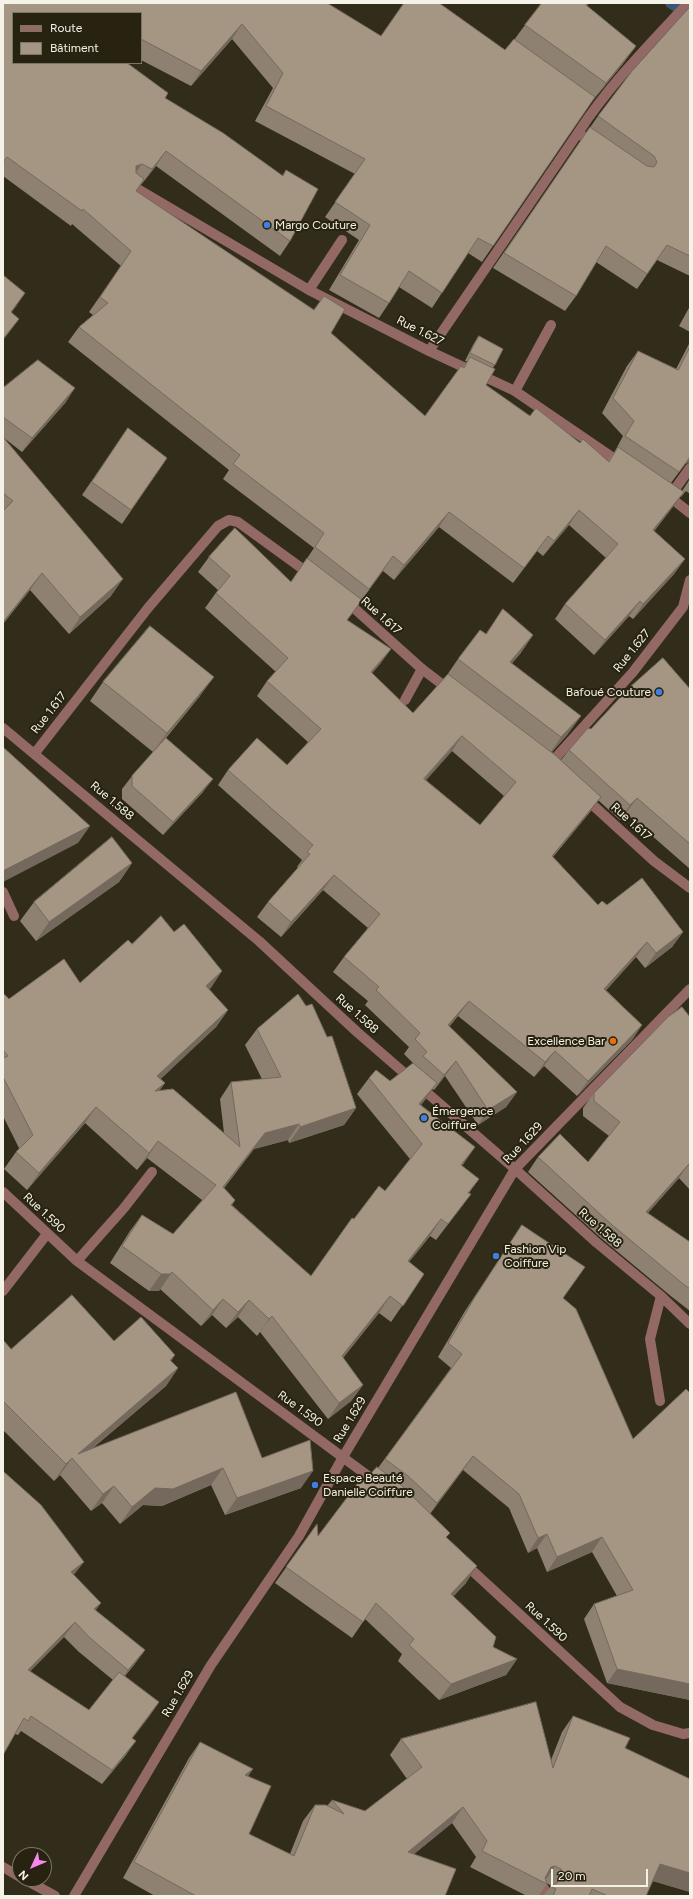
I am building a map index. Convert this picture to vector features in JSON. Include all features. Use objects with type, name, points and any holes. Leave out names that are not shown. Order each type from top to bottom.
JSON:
[{"type":"street","points":[[429,351],[578,133],[590,108],[688,3]]},
{"type":"street","points":[[578,133],[590,142]]},
{"type":"street","name":"Rue 1.627","points":[[131,185],[309,290],[429,351],[515,391],[631,470]]},
{"type":"street","points":[[309,290],[342,240]]},
{"type":"street","points":[[515,391],[551,325]]},
{"type":"street","points":[[670,496],[690,468]]},
{"type":"street","points":[[657,488],[690,512]]},
{"type":"street","name":"Rue 1.617","points":[[34,753],[148,608],[218,526],[229,520],[238,522],[318,580]]},
{"type":"street","name":"Rue 1.627","points":[[539,757],[552,767],[633,672],[683,607],[690,580]]},
{"type":"street","name":"Rue 1.617","points":[[336,594],[422,669],[459,697]]},
{"type":"street","points":[[405,700],[422,669]]},
{"type":"street","name":"Rue 1.588","points":[[3,728],[259,941],[357,1032],[515,1169],[597,1243],[661,1296],[690,1324]]},
{"type":"street","name":"Rue 1.617","points":[[577,791],[654,861],[690,888]]},
{"type":"street","points":[[3,892],[14,916]]},
{"type":"street","name":"Rue 1.629","points":[[74,1896],[210,1665],[299,1536],[343,1457],[515,1169],[690,989]]},
{"type":"street","points":[[77,1261],[124,1208],[152,1172]]},
{"type":"street","name":"Rue 1.590","points":[[3,1192],[77,1261],[387,1490]]},
{"type":"street","points":[[3,1291],[47,1234]]},
{"type":"street","points":[[660,1401],[650,1339],[661,1296]]},
{"type":"street","name":"Rue 1.590","points":[[455,1554],[620,1707],[653,1725],[683,1734],[690,1733]]},
{"type":"street","points":[[3,1867],[12,1872]]},
{"type":"street","points":[[39,1887],[55,1896]]},
{"type":"building","points":[[3,3],[327,3],[381,36],[404,3],[439,3],[505,50],[514,39],[595,97],[493,246],[478,238],[442,293],[409,271],[389,303],[340,275],[370,225],[335,202],[365,159],[266,106],[283,73],[242,24],[201,71],[142,40],[142,12],[12,12],[12,64],[128,64],[168,93],[165,98],[223,133],[283,176],[286,170],[318,189],[290,241],[166,151],[152,169],[142,164],[136,166],[136,173],[144,179],[136,191],[314,310],[324,296],[345,309],[331,333],[425,416],[461,366],[464,368],[470,357],[495,369],[486,385],[530,416],[536,408],[580,443],[583,439],[609,462],[618,447],[684,492],[653,530],[685,559],[643,604],[640,601],[605,640],[565,604],[618,544],[579,510],[554,541],[548,536],[524,568],[449,512],[404,565],[393,556],[369,589],[315,547],[324,533],[233,464],[240,455],[79,327],[108,303],[100,297],[131,251],[83,209],[82,211],[7,157],[3,162]]},
{"type":"building","points":[[542,3],[588,3],[586,5],[636,46],[606,83],[525,25]]},
{"type":"building","points":[[690,7],[690,256],[667,245],[647,274],[606,246],[576,296],[504,253],[590,127],[647,166],[654,167],[657,162],[654,156],[598,116],[632,71]]},
{"type":"building","points":[[3,275],[25,293],[11,312],[19,319],[3,339]]},
{"type":"building","points":[[479,336],[503,349],[495,365],[470,353]]},
{"type":"building","points":[[690,347],[690,457],[679,472],[625,436],[634,421],[613,398],[638,351],[678,370]]},
{"type":"building","points":[[38,360],[75,388],[32,438],[3,417],[3,388]]},
{"type":"building","points":[[128,428],[167,458],[131,510],[92,482]]},
{"type":"building","points":[[3,437],[123,579],[80,617],[42,573],[3,622],[3,511],[13,501],[3,493]]},
{"type":"building","points":[[235,528],[291,582],[307,558],[362,600],[347,620],[391,649],[371,672],[413,713],[448,674],[555,755],[601,797],[552,856],[598,905],[602,901],[607,905],[642,878],[683,932],[656,953],[647,942],[604,989],[642,1025],[588,1081],[555,1051],[545,1062],[469,1001],[448,1025],[517,1092],[488,1110],[456,1061],[444,1075],[423,1056],[427,1052],[415,1039],[420,1033],[376,990],[379,987],[344,957],[380,914],[334,875],[291,922],[268,902],[310,854],[307,852],[313,845],[228,770],[257,738],[287,765],[321,729],[267,681],[288,658],[216,593],[230,576],[209,557]],"holes":[[[462,736],[516,782],[480,825],[424,779]]]},
{"type":"building","points":[[503,609],[533,635],[510,662],[581,716],[561,737],[458,659],[480,630],[486,634]]},
{"type":"building","points":[[150,626],[214,677],[167,733],[103,682]]},
{"type":"building","points":[[663,658],[690,689],[690,844],[637,798],[630,805],[569,750],[588,728],[591,729],[629,688]]},
{"type":"building","points":[[166,738],[213,779],[173,822],[132,786],[132,776]]},
{"type":"building","points":[[3,747],[90,826],[3,871]]},
{"type":"building","points":[[112,837],[132,863],[49,922],[34,902]]},
{"type":"building","points":[[161,916],[174,932],[184,924],[222,971],[206,986],[228,1010],[157,1076],[165,1083],[155,1091],[173,1089],[240,1147],[231,1082],[281,1077],[257,1029],[298,994],[306,1006],[312,1004],[327,1037],[332,1036],[356,1108],[300,1127],[299,1124],[265,1133],[223,1187],[235,1200],[231,1205],[311,1276],[352,1218],[354,1219],[379,1186],[385,1191],[422,1144],[369,1078],[376,1070],[390,1081],[413,1063],[437,1083],[419,1104],[475,1147],[461,1165],[479,1179],[468,1193],[471,1194],[448,1224],[441,1219],[408,1261],[424,1274],[403,1306],[390,1296],[342,1356],[363,1385],[339,1403],[272,1316],[269,1319],[249,1300],[238,1312],[223,1299],[213,1310],[172,1272],[170,1274],[161,1274],[122,1246],[142,1215],[173,1234],[216,1185],[158,1141],[149,1153],[96,1107],[39,1173],[16,1152],[33,1135],[3,1077],[3,1058],[8,1056],[3,1050],[3,993],[9,999],[64,959],[80,983],[128,940],[132,944]]},
{"type":"building","points":[[682,1007],[690,1017],[690,1165],[689,1164],[646,1212],[690,1242],[690,1289],[611,1224],[538,1157],[560,1134],[588,1162],[620,1122],[594,1101],[594,1093],[668,1017]]},
{"type":"building","points":[[522,1225],[585,1267],[563,1298],[576,1309],[633,1439],[686,1389],[690,1393],[690,1684],[617,1669],[594,1604],[633,1590],[602,1537],[557,1557],[547,1534],[538,1538],[519,1494],[473,1456],[437,1503],[408,1476],[385,1459],[462,1354],[448,1343],[475,1297]]},
{"type":"building","points":[[72,1295],[114,1341],[141,1317],[175,1355],[170,1360],[178,1368],[78,1454],[236,1392],[262,1458],[310,1440],[313,1471],[237,1498],[223,1468],[173,1489],[155,1488],[132,1507],[114,1486],[103,1494],[72,1458],[66,1464],[3,1401],[3,1340],[11,1349]]},
{"type":"building","points":[[377,1467],[400,1484],[450,1533],[446,1537],[477,1566],[451,1594],[496,1637],[493,1647],[517,1659],[451,1684],[409,1645],[414,1639],[376,1603],[363,1622],[286,1567],[317,1524],[318,1536],[361,1479],[364,1481]]},
{"type":"building","points":[[3,1471],[41,1505],[84,1562],[71,1572],[101,1603],[94,1609],[145,1650],[128,1670],[89,1637],[75,1622],[28,1670],[89,1710],[119,1672],[159,1702],[132,1738],[136,1741],[112,1770],[31,1716],[28,1721],[24,1718],[3,1755]]},
{"type":"building","points":[[536,1702],[553,1768],[573,1716],[630,1738],[625,1748],[690,1779],[690,1873],[660,1864],[646,1896],[608,1896],[592,1889],[589,1896],[553,1896],[556,1889],[550,1886],[557,1883],[561,1875],[561,1869],[555,1866],[551,1867],[545,1878],[547,1884],[482,1851],[487,1841],[463,1807],[408,1852],[456,1869],[445,1896],[196,1896],[134,1862],[200,1742],[253,1769],[245,1775],[271,1786],[249,1834],[294,1856],[315,1805],[326,1805],[344,1814],[332,1800],[365,1811],[422,1767],[401,1739]]},
{"type":"waterway","points":[[670,3],[690,16]]},
{"type":"place","name":"Margo Couture","points":[[267,225]]},
{"type":"place","name":"Bafoué Couture","points":[[659,692]]},
{"type":"place","name":"Excellence Bar","points":[[613,1041]]},
{"type":"place","name":"Émergence Coiffure","points":[[424,1118]]},
{"type":"place","name":"Fashion Vip Coiffure","points":[[496,1256]]},
{"type":"place","name":"Espace Beauté Danielle Coiffure","points":[[315,1485]]}]
